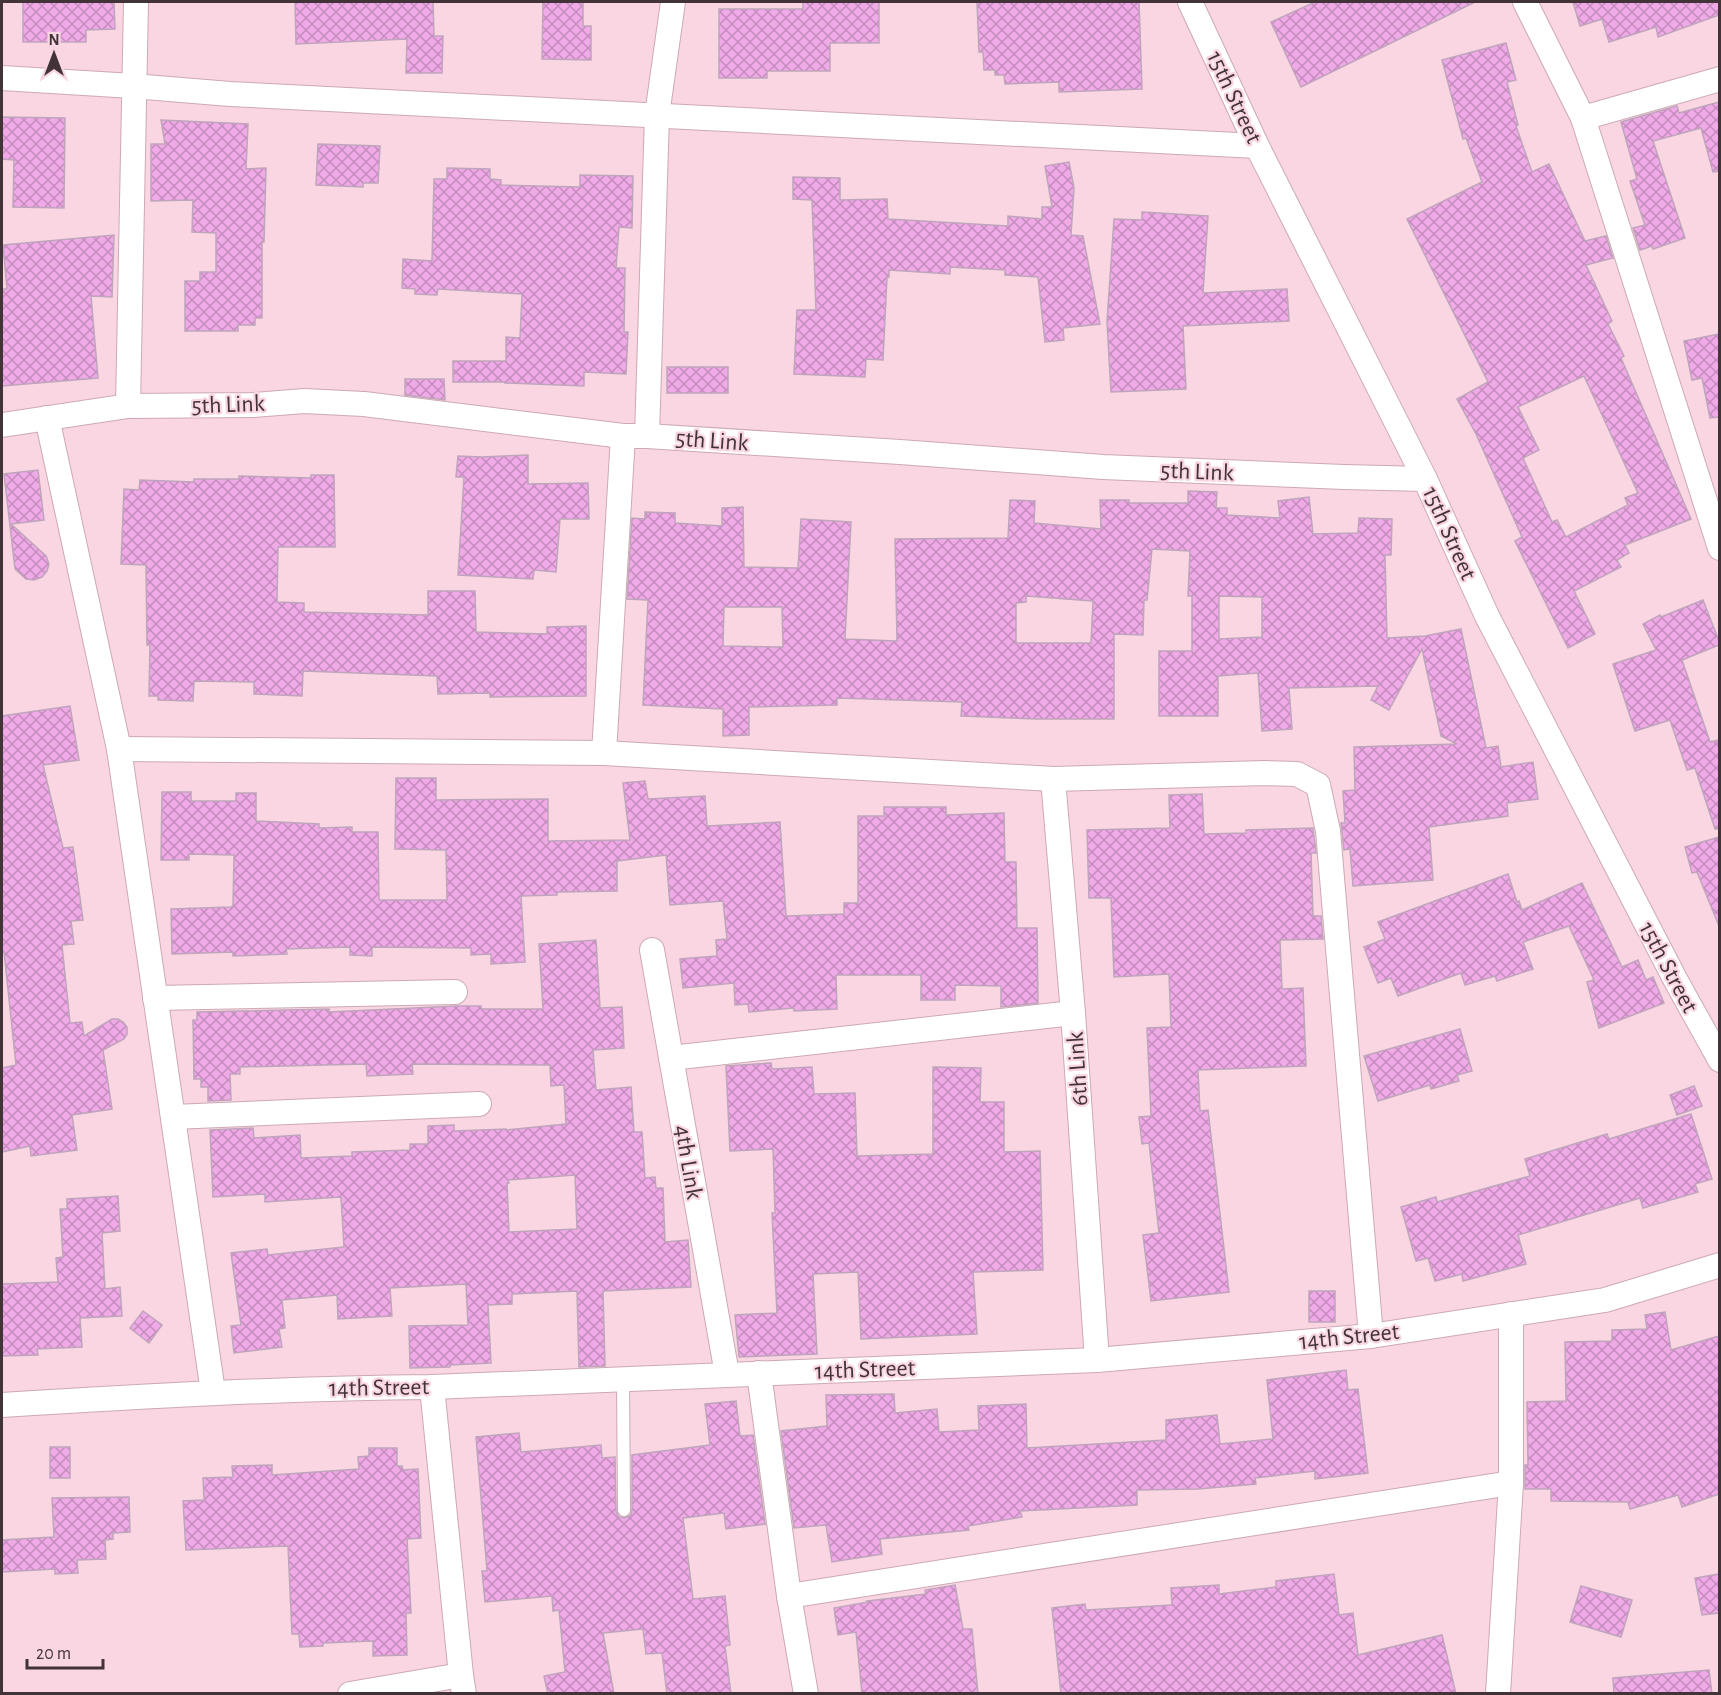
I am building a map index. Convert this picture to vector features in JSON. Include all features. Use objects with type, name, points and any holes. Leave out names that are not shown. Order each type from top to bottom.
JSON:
[{"type":"street","points":[[128,406],[136,2]]},
{"type":"street","points":[[604,753],[635,436],[657,115],[673,2]]},
{"type":"street","name":"15th Street","points":[[1190,2],[1257,146],[1425,479],[1487,616],[1719,1060]]},
{"type":"street","points":[[1525,2],[1583,118],[1719,548]]},
{"type":"street","points":[[2,78],[230,94],[1257,146]]},
{"type":"street","points":[[1583,118],[1719,80]]},
{"type":"street","name":"5th Link","points":[[2,425],[128,406],[253,405],[304,401],[364,404],[635,436],[1103,467],[1425,479]]},
{"type":"street","points":[[46,418],[119,748],[213,1392]]},
{"type":"street","points":[[119,748],[604,753],[1053,779],[1297,774],[1318,785],[1328,831],[1371,1336]]},
{"type":"street","name":"6th Link","points":[[1053,779],[1073,1013],[1097,1360]]},
{"type":"street","name":"4th Link","points":[[652,951],[727,1374]]},
{"type":"street","points":[[155,998],[455,992]]},
{"type":"street","points":[[671,1058],[1073,1013]]},
{"type":"street","points":[[173,1117],[479,1104]]},
{"type":"street","name":"14th Street","points":[[2,1405],[334,1387],[432,1387],[1097,1360],[1371,1336],[1605,1300],[1719,1265]]},
{"type":"street","points":[[1498,1694],[1511,1484],[1511,1314]]},
{"type":"street","points":[[759,1373],[789,1596],[806,1694]]},
{"type":"street","points":[[350,1694],[463,1684],[432,1387]]},
{"type":"street","points":[[789,1596],[1511,1484]]},
{"type":"lane","points":[[623,1378],[624,1510]]},
{"type":"building","points":[[23,2],[114,2],[115,29],[86,30],[86,42],[23,42]]},
{"type":"building","points":[[295,2],[433,2],[434,36],[443,36],[442,73],[406,73],[407,39],[296,44]]},
{"type":"building","points":[[543,2],[583,2],[583,26],[591,26],[591,60],[542,59]]},
{"type":"building","points":[[803,2],[879,2],[879,43],[830,43],[830,71],[767,71],[767,78],[719,78],[719,9],[803,9]]},
{"type":"building","points":[[977,2],[1139,2],[1142,89],[1059,92],[1059,82],[1005,84],[1004,75],[995,75],[995,70],[984,70],[983,52],[979,52]]},
{"type":"building","points":[[1315,2],[1475,2],[1301,87],[1271,22]]},
{"type":"building","points":[[1573,2],[1719,2],[1719,15],[1658,37],[1656,27],[1609,42],[1602,19],[1580,26]]},
{"type":"building","points":[[1506,43],[1516,80],[1507,82],[1518,125],[1516,126],[1532,172],[1549,164],[1585,241],[1606,236],[1613,258],[1586,265],[1612,321],[1608,324],[1624,356],[1621,358],[1691,519],[1625,545],[1629,553],[1617,560],[1621,567],[1574,591],[1595,634],[1568,648],[1515,541],[1522,537],[1476,434],[1457,399],[1488,382],[1407,219],[1482,182],[1466,138],[1463,139],[1442,60]],"holes":[[[1584,376],[1638,493],[1625,498],[1628,505],[1566,537],[1557,520],[1552,522],[1523,458],[1539,450],[1518,407]]]},
{"type":"building","points":[[1719,102],[1719,171],[1713,172],[1701,128],[1653,141],[1685,238],[1653,249],[1652,246],[1640,250],[1633,228],[1645,225],[1630,181],[1637,179],[1621,122],[1677,106],[1679,113]]},
{"type":"building","points":[[2,117],[65,118],[64,208],[13,207],[14,160],[2,159]]},
{"type":"building","points":[[161,120],[248,124],[246,169],[266,168],[264,242],[262,242],[262,318],[255,318],[255,325],[238,325],[238,331],[185,331],[185,281],[200,281],[200,272],[216,272],[216,233],[192,232],[193,200],[151,201],[151,144],[165,144]]},
{"type":"building","points":[[318,144],[380,146],[378,183],[363,183],[363,187],[316,185]]},
{"type":"building","points":[[1069,162],[1074,188],[1071,235],[1083,236],[1100,324],[1063,328],[1064,340],[1045,342],[1038,277],[1005,275],[1005,270],[950,267],[950,274],[889,270],[883,360],[866,359],[865,377],[794,374],[797,310],[816,310],[812,200],[793,199],[793,177],[840,178],[840,200],[887,199],[888,219],[1008,226],[1008,216],[1042,219],[1042,207],[1052,207],[1045,166]]},
{"type":"building","points":[[447,168],[490,169],[490,179],[501,180],[501,185],[580,187],[580,175],[633,176],[632,228],[619,227],[616,268],[625,268],[624,332],[628,332],[626,374],[584,372],[584,386],[453,382],[453,361],[506,361],[506,337],[520,338],[522,294],[438,289],[437,295],[415,294],[415,289],[402,288],[403,259],[432,261],[434,179],[447,179]]},
{"type":"building","points":[[1142,212],[1208,216],[1203,293],[1287,289],[1289,321],[1183,326],[1186,389],[1111,392],[1107,322],[1114,219],[1142,220]]},
{"type":"building","points":[[114,235],[112,297],[91,296],[98,378],[2,386],[2,289],[7,289],[3,245]]},
{"type":"building","points":[[1719,334],[1719,417],[1710,418],[1702,378],[1692,380],[1684,341]]},
{"type":"building","points":[[667,367],[728,367],[728,393],[667,393]]},
{"type":"building","points":[[405,379],[444,379],[445,400],[405,395]]},
{"type":"building","points":[[528,455],[528,484],[588,483],[589,519],[560,519],[556,572],[534,570],[533,579],[458,575],[464,477],[456,477],[458,456]]},
{"type":"building","points":[[38,470],[44,520],[11,524],[46,556],[49,564],[47,571],[42,577],[34,580],[26,579],[15,569],[4,474]]},
{"type":"building","points":[[311,475],[334,475],[335,547],[278,547],[277,602],[304,603],[304,612],[428,615],[428,591],[475,591],[476,632],[547,634],[547,627],[586,626],[586,696],[490,697],[490,693],[438,694],[437,676],[303,671],[302,696],[254,694],[254,682],[194,681],[193,701],[158,700],[158,696],[149,696],[150,645],[147,645],[146,565],[121,564],[124,489],[139,490],[140,480],[194,482],[194,479],[239,479],[239,476],[311,478]]},
{"type":"building","points":[[1188,491],[1217,492],[1216,508],[1227,508],[1227,515],[1280,518],[1278,501],[1309,497],[1313,534],[1358,533],[1359,518],[1392,519],[1391,555],[1385,555],[1387,638],[1425,636],[1461,629],[1486,748],[1498,746],[1501,767],[1533,762],[1538,799],[1507,803],[1508,816],[1429,827],[1433,880],[1353,886],[1350,849],[1344,850],[1341,823],[1345,823],[1343,791],[1355,790],[1354,747],[1457,744],[1441,736],[1422,649],[1389,710],[1371,700],[1378,686],[1289,688],[1292,729],[1262,731],[1258,673],[1218,676],[1218,716],[1159,716],[1159,651],[1192,651],[1192,596],[1188,596],[1190,551],[1152,549],[1147,600],[1144,600],[1143,635],[1114,634],[1114,719],[961,716],[962,702],[837,698],[837,705],[749,707],[749,735],[723,736],[723,709],[643,705],[648,600],[627,599],[632,518],[645,519],[645,512],[675,513],[675,523],[722,526],[722,508],[743,507],[744,567],[798,568],[801,519],[851,522],[845,639],[897,641],[895,539],[1008,538],[1010,500],[1035,501],[1034,523],[1101,529],[1100,500],[1129,500],[1129,503],[1188,503]],"holes":[[[1026,596],[1093,601],[1091,643],[1016,643],[1016,603],[1026,602]],[[1219,596],[1262,597],[1262,637],[1219,639]],[[724,607],[782,607],[783,647],[723,646]]]},
{"type":"building","points":[[1703,600],[1719,645],[1682,660],[1710,742],[1719,740],[1719,829],[1715,829],[1695,768],[1687,770],[1670,720],[1635,731],[1613,664],[1656,650],[1643,624],[1660,615],[1661,617]]},
{"type":"building","points":[[70,706],[79,760],[43,765],[63,848],[73,847],[83,920],[71,921],[74,944],[62,945],[70,1023],[82,1022],[84,1036],[112,1019],[118,1019],[127,1027],[127,1034],[124,1039],[103,1050],[112,1109],[72,1115],[77,1150],[31,1156],[30,1146],[2,1152],[2,1068],[16,1065],[4,952],[2,952],[2,716]]},
{"type":"building","points":[[396,778],[436,778],[436,800],[548,799],[548,841],[630,840],[623,783],[645,781],[648,799],[705,796],[707,826],[780,822],[786,916],[844,914],[844,903],[858,903],[858,816],[884,816],[884,807],[946,807],[946,815],[1004,813],[1005,862],[1016,862],[1017,928],[1037,928],[1038,1003],[1001,1007],[1001,986],[955,985],[955,1000],[921,1000],[921,975],[836,975],[837,1009],[794,1011],[794,1008],[749,1012],[748,1004],[735,1005],[734,983],[683,988],[680,959],[717,956],[716,940],[727,939],[723,901],[670,905],[666,855],[617,861],[617,891],[557,892],[557,895],[521,896],[525,962],[491,964],[491,954],[471,955],[471,948],[372,947],[372,956],[350,955],[350,947],[286,949],[287,954],[233,956],[233,952],[172,954],[171,909],[233,906],[234,855],[189,854],[189,860],[161,860],[162,792],[191,792],[191,801],[236,801],[236,793],[256,793],[256,821],[319,824],[319,828],[352,827],[352,832],[378,832],[379,900],[447,900],[446,850],[395,849]]},
{"type":"building","points":[[1202,794],[1204,834],[1313,828],[1316,853],[1311,853],[1313,916],[1321,916],[1323,939],[1280,940],[1282,989],[1303,988],[1306,1066],[1198,1070],[1200,1111],[1208,1110],[1229,1292],[1151,1301],[1143,1235],[1159,1233],[1149,1143],[1142,1144],[1139,1117],[1151,1116],[1147,1028],[1171,1027],[1169,974],[1114,977],[1111,898],[1089,898],[1087,830],[1170,828],[1169,795]]},
{"type":"building","points":[[1719,837],[1719,926],[1697,872],[1692,873],[1685,847]]},
{"type":"building","points":[[1508,874],[1522,910],[1582,883],[1622,967],[1638,960],[1646,980],[1653,977],[1664,1003],[1599,1028],[1587,982],[1594,980],[1569,926],[1523,942],[1533,969],[1497,981],[1495,976],[1465,985],[1461,973],[1398,996],[1391,978],[1378,983],[1364,947],[1385,939],[1378,922]]},
{"type":"building","points":[[596,940],[600,1008],[622,1007],[624,1048],[593,1050],[596,1090],[631,1087],[634,1132],[642,1132],[645,1178],[655,1177],[656,1188],[663,1188],[665,1242],[688,1240],[691,1287],[603,1291],[605,1366],[579,1367],[577,1291],[512,1294],[512,1304],[488,1305],[491,1363],[410,1368],[409,1326],[468,1325],[466,1284],[390,1288],[392,1316],[338,1319],[337,1295],[282,1300],[285,1328],[279,1329],[282,1347],[234,1353],[231,1326],[241,1325],[231,1253],[267,1249],[268,1255],[344,1247],[341,1197],[265,1202],[265,1194],[213,1197],[210,1130],[253,1128],[254,1138],[300,1135],[301,1158],[352,1156],[352,1152],[410,1150],[410,1144],[428,1144],[428,1126],[454,1125],[454,1131],[506,1130],[566,1124],[564,1085],[551,1086],[550,1065],[412,1064],[413,1074],[367,1076],[366,1064],[240,1067],[240,1074],[230,1074],[231,1100],[208,1101],[208,1087],[201,1087],[201,1079],[194,1079],[193,1020],[197,1020],[197,1012],[329,1009],[329,1012],[457,1006],[481,1006],[481,1009],[543,1009],[539,944]],"holes":[[[575,1175],[577,1229],[509,1232],[508,1180]]]},
{"type":"building","points":[[1460,1029],[1472,1071],[1457,1075],[1459,1081],[1431,1089],[1430,1085],[1378,1101],[1364,1056]]},
{"type":"building","points":[[771,1063],[772,1069],[812,1067],[814,1094],[855,1093],[857,1156],[933,1154],[933,1067],[981,1068],[980,1102],[1004,1102],[1004,1152],[1040,1151],[1043,1270],[973,1272],[977,1334],[861,1339],[858,1272],[813,1274],[817,1354],[739,1357],[735,1315],[777,1313],[772,1213],[775,1213],[773,1149],[730,1151],[726,1066]]},
{"type":"building","points":[[1694,1086],[1702,1106],[1677,1115],[1670,1095]]},
{"type":"building","points":[[1691,1114],[1712,1179],[1695,1184],[1698,1192],[1643,1208],[1640,1198],[1518,1235],[1526,1264],[1463,1281],[1462,1274],[1435,1281],[1428,1258],[1416,1261],[1401,1207],[1436,1197],[1437,1202],[1530,1176],[1525,1159],[1607,1134],[1609,1139]]},
{"type":"building","points":[[118,1196],[120,1231],[102,1233],[105,1289],[120,1287],[122,1316],[80,1318],[82,1347],[37,1349],[38,1355],[2,1356],[2,1284],[58,1282],[56,1258],[63,1257],[60,1209],[67,1209],[67,1199]]},
{"type":"building","points":[[1309,1291],[1335,1291],[1335,1322],[1309,1322]]},
{"type":"building","points":[[143,1311],[162,1325],[149,1343],[130,1328]]},
{"type":"building","points":[[1665,1312],[1671,1350],[1719,1336],[1719,1494],[1682,1507],[1678,1495],[1630,1509],[1628,1502],[1551,1501],[1551,1489],[1525,1489],[1525,1465],[1528,1465],[1527,1402],[1566,1401],[1565,1342],[1612,1341],[1612,1330],[1647,1329],[1645,1315]]},
{"type":"building","points":[[1346,1370],[1348,1390],[1358,1389],[1368,1473],[1315,1479],[1315,1471],[1255,1478],[1256,1484],[1198,1489],[1137,1490],[1137,1505],[1020,1511],[1022,1517],[968,1526],[969,1530],[880,1539],[882,1554],[832,1562],[826,1525],[794,1528],[781,1431],[827,1426],[826,1395],[894,1394],[895,1413],[937,1409],[939,1432],[979,1430],[978,1406],[1026,1404],[1027,1448],[1166,1440],[1166,1420],[1217,1415],[1220,1444],[1273,1439],[1267,1380]]},
{"type":"building","points":[[736,1401],[740,1436],[753,1435],[765,1524],[726,1529],[724,1513],[683,1518],[693,1599],[725,1596],[730,1645],[725,1646],[731,1694],[667,1694],[662,1653],[646,1654],[643,1629],[603,1633],[614,1694],[548,1694],[544,1676],[565,1672],[559,1610],[553,1611],[552,1596],[485,1602],[482,1571],[487,1571],[476,1437],[519,1433],[521,1452],[601,1445],[602,1458],[615,1457],[616,1511],[619,1517],[625,1518],[631,1515],[632,1510],[632,1455],[710,1445],[705,1404]]},
{"type":"building","points":[[50,1447],[70,1447],[70,1478],[50,1478]]},
{"type":"building","points":[[369,1448],[397,1448],[397,1466],[402,1466],[403,1470],[418,1469],[421,1538],[407,1539],[411,1613],[406,1613],[407,1655],[373,1656],[373,1641],[323,1643],[323,1646],[300,1647],[299,1634],[292,1634],[288,1546],[186,1550],[183,1501],[204,1500],[203,1478],[233,1477],[232,1466],[272,1465],[272,1475],[359,1469],[358,1457],[369,1456]]},
{"type":"building","points":[[129,1497],[130,1532],[113,1533],[113,1539],[105,1540],[106,1559],[77,1560],[78,1573],[55,1574],[55,1569],[2,1572],[2,1540],[54,1537],[52,1498]]},
{"type":"building","points":[[1334,1574],[1339,1615],[1353,1613],[1358,1655],[1442,1635],[1456,1694],[1061,1694],[1052,1608],[1085,1604],[1086,1610],[1172,1605],[1171,1588],[1219,1585],[1219,1594],[1276,1587],[1276,1581]]},
{"type":"building","points":[[1719,1574],[1719,1613],[1702,1615],[1695,1578]]},
{"type":"building","points":[[955,1585],[963,1629],[972,1629],[978,1694],[862,1694],[856,1632],[838,1635],[834,1608],[867,1601],[926,1594],[925,1590]]},
{"type":"building","points":[[1581,1586],[1632,1600],[1621,1637],[1570,1622]]},
{"type":"building","points":[[1709,1670],[1712,1694],[1614,1694],[1613,1678]]}]
